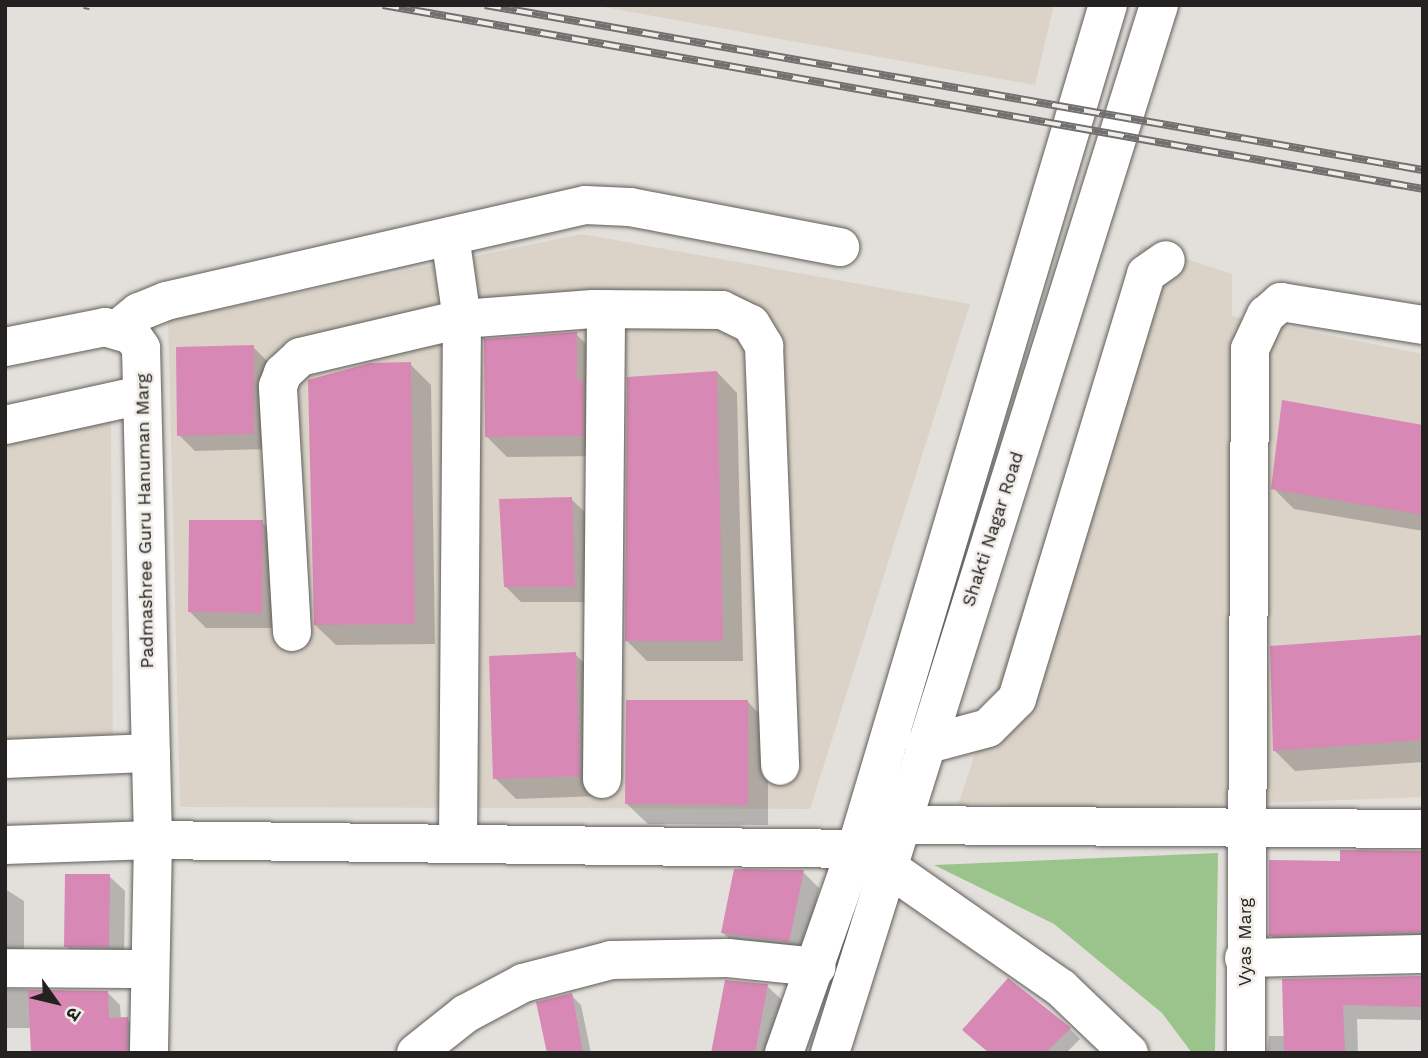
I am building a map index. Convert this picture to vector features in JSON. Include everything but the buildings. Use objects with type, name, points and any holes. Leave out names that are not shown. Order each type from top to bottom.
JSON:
[{"type":"street","points":[[784,1053],[817,967],[856,849],[1108,5]]},
{"type":"street","name":"Shakti Nagar Road","points":[[830,1053],[889,868],[899,825],[1159,5]]},
{"type":"street","points":[[5,347],[119,328],[139,312],[166,302],[585,205],[630,207],[840,247]]},
{"type":"street","points":[[450,236],[462,319],[458,844]]},
{"type":"street","points":[[925,745],[988,728],[1017,699],[1146,274],[1166,260]]},
{"type":"street","name":"Vyas Marg","points":[[1246,1053],[1244,831],[1250,349],[1256,331],[1266,315],[1281,302],[1423,325]]},
{"type":"street","points":[[602,779],[606,309]]},
{"type":"street","points":[[292,632],[278,386],[283,373],[300,357],[462,319],[606,309],[722,310],[751,324],[760,334],[764,346],[779,766]]},
{"type":"street","name":"Padmashree Guru Hanuman Marg","points":[[119,328],[132,335],[141,348],[153,840],[149,1053]]},
{"type":"street","points":[[5,425],[142,395]]},
{"type":"street","points":[[5,759],[151,753]]},
{"type":"street","points":[[899,825],[1244,831],[1423,829]]},
{"type":"street","points":[[5,845],[153,840],[856,849]]},
{"type":"street","points":[[889,868],[1060,988],[1129,1053]]},
{"type":"street","points":[[1244,958],[1423,954]]},
{"type":"street","points":[[416,1053],[465,1014],[523,983],[611,960],[728,958],[817,967]]},
{"type":"street","points":[[5,968],[149,969]]},
{"type":"shaded area","points":[[592,5],[1054,5],[1035,85]]},
{"type":"shaded area","points":[[582,234],[970,304],[810,809],[180,807],[168,320]]},
{"type":"shaded area","points":[[1141,244],[1232,274],[1232,316],[1423,354],[1423,797],[998,813],[1001,803],[958,805]]},
{"type":"shaded area","points":[[111,412],[113,768],[5,775],[5,436]]},
{"type":"green space","points":[[1218,853],[1215,1053],[1192,1053],[1162,1013],[1054,924],[934,865]]},
{"type":"railway","points":[[84,5],[90,6]]},
{"type":"railway","points":[[383,5],[1423,189]]},
{"type":"railway","points":[[485,5],[1423,170]]}]
